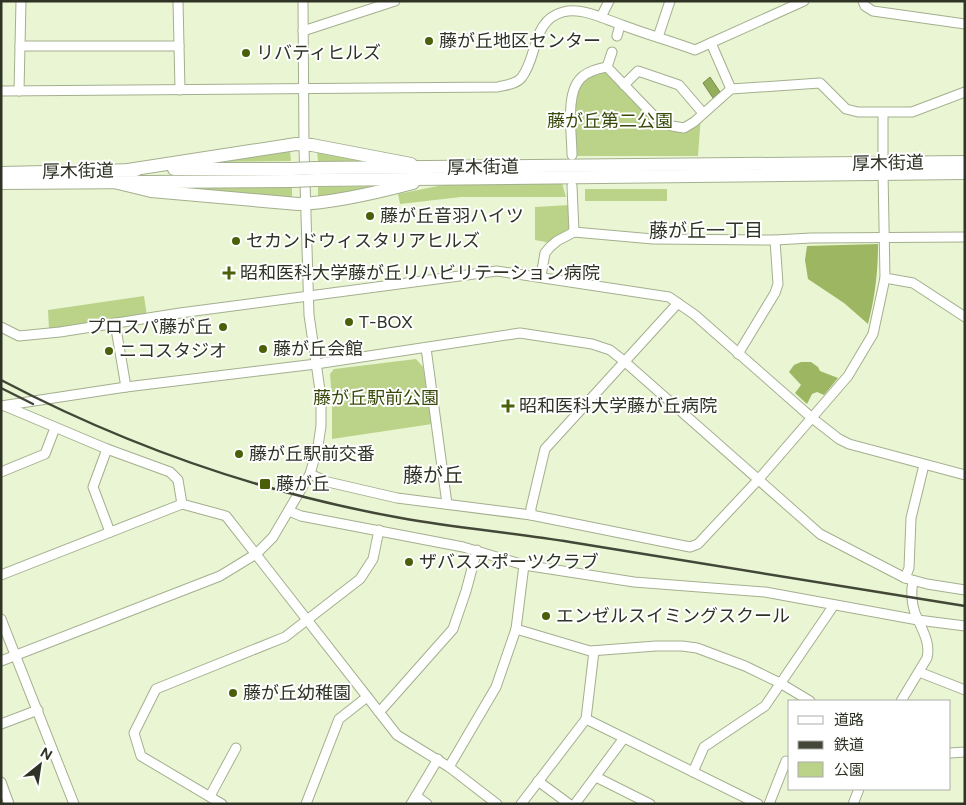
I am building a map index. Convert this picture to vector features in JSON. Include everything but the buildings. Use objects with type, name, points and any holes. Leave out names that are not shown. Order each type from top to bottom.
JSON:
[{"type":"highway","points":[[128,170],[290,145],[304,145],[396,160],[430,173]]},
{"type":"highway","name":"厚木街道","points":[[1,183],[316,174],[883,168],[965,162]]},
{"type":"highway","name":"厚木街道","points":[[883,168],[965,174]]},
{"type":"highway","name":"厚木街道","points":[[1,173],[128,170],[292,175]]},
{"type":"highway","points":[[110,181],[151,192],[305,204],[390,189],[430,173]]},
{"type":"street","points":[[19,91],[21,1]]},
{"type":"street","points":[[178,1],[180,90]]},
{"type":"street","points":[[1,661],[220,576],[256,554],[273,537],[310,474],[318,446],[321,426],[321,397],[308,297],[303,1]]},
{"type":"street","points":[[303,31],[395,1]]},
{"type":"street","points":[[600,17],[609,1]]},
{"type":"street","points":[[658,37],[670,1]]},
{"type":"street","points":[[1,91],[498,87],[512,84],[522,78],[540,30],[550,19],[563,12],[578,11],[600,17],[694,50],[804,1]]},
{"type":"street","points":[[863,1],[865,6],[872,11],[965,24]]},
{"type":"street","points":[[616,36],[620,25]]},
{"type":"street","points":[[711,43],[731,89]]},
{"type":"street","points":[[20,46],[179,46]]},
{"type":"street","points":[[607,67],[612,52]]},
{"type":"street","points":[[607,67],[656,118],[672,126],[684,128],[694,122],[731,89],[820,83],[846,109],[858,112],[912,112],[965,92]]},
{"type":"street","points":[[572,155],[571,102],[574,89],[581,78],[594,70],[607,67]]},
{"type":"street","points":[[624,85],[638,71],[679,84],[703,113]]},
{"type":"street","points":[[310,474],[328,482],[397,498],[531,516],[690,547],[702,541],[758,480],[848,376],[870,342],[885,278],[882,112]]},
{"type":"street","points":[[572,186],[574,232]]},
{"type":"street","points":[[541,276],[546,253],[550,247],[574,232],[654,239],[775,240],[965,237]]},
{"type":"street","points":[[738,354],[778,284],[775,240]]},
{"type":"street","points":[[1,327],[19,336],[497,271],[541,276],[669,297],[695,315],[812,418],[849,444],[965,475]]},
{"type":"street","points":[[885,278],[913,283],[965,317]]},
{"type":"street","points":[[531,516],[531,508],[546,449],[678,302]]},
{"type":"street","points":[[115,324],[126,388]]},
{"type":"street","points":[[3,406],[316,364],[520,333],[592,344],[610,350],[624,361],[820,534],[909,580],[965,590]]},
{"type":"street","points":[[426,348],[446,504]]},
{"type":"street","points":[[3,406],[107,449],[170,472],[178,480],[182,504]]},
{"type":"street","points":[[1,472],[45,454],[55,428]]},
{"type":"street","points":[[107,449],[93,487],[110,532]]},
{"type":"street","points":[[902,700],[926,658],[928,647],[914,608],[908,568],[911,518],[924,465]]},
{"type":"street","points":[[1,575],[182,504],[226,516],[396,735],[449,766],[497,804]]},
{"type":"street","points":[[289,511],[302,516],[477,550],[524,565],[634,582],[765,592],[918,620],[965,626]]},
{"type":"street","points":[[222,804],[141,756],[134,733],[156,689],[285,637],[360,579],[373,559],[379,530]]},
{"type":"street","points":[[378,711],[384,708],[452,629],[466,591],[477,550]]},
{"type":"street","points":[[449,766],[496,687],[516,629],[524,565]]},
{"type":"street","points":[[693,772],[704,747],[765,706],[834,605]]},
{"type":"street","points":[[1,619],[74,804]]},
{"type":"street","points":[[516,629],[594,651],[656,646],[697,648],[745,666],[780,683],[808,700]]},
{"type":"street","points":[[521,804],[586,719],[594,651]]},
{"type":"street","points":[[918,672],[965,690]]},
{"type":"street","points":[[306,804],[339,720],[367,697]]},
{"type":"street","points":[[1,724],[38,710]]},
{"type":"street","points":[[586,719],[758,804]]},
{"type":"street","points":[[575,804],[624,738]]},
{"type":"street","points":[[210,796],[236,748]]},
{"type":"street","points":[[951,753],[965,752]]},
{"type":"street","points":[[427,804],[414,800],[438,759]]},
{"type":"street","points":[[770,804],[786,761],[788,762]]},
{"type":"street","points":[[596,777],[650,804]]},
{"type":"street","points":[[538,781],[569,804]]},
{"type":"street","points":[[1,782],[9,804]]},
{"type":"street","points":[[856,803],[859,790]]},
{"type":"green space","name":"藤が丘第二公園","points":[[606,70],[656,118],[684,128],[701,115],[698,156],[577,156],[574,116],[578,93],[583,83],[592,75]]},
{"type":"green space","points":[[290,150],[291,161],[205,162]]},
{"type":"green space","points":[[317,151],[381,161],[318,161]]},
{"type":"green space","points":[[562,183],[566,197],[461,197],[400,204],[398,194],[443,185]]},
{"type":"green space","points":[[383,186],[318,197],[318,187]]},
{"type":"green space","points":[[292,187],[292,201],[169,188]]},
{"type":"green space","points":[[585,189],[667,189],[667,201],[585,201]]},
{"type":"green space","points":[[570,205],[569,229],[551,243],[535,240],[535,207]]},
{"type":"green space","points":[[144,296],[147,316],[49,330],[48,310]]},
{"type":"green space","name":"藤が丘駅前公園","points":[[416,359],[423,367],[432,424],[332,439],[330,374],[334,369]]},
{"type":"shaded area","points":[[710,77],[720,92],[713,98],[703,83]]},
{"type":"shaded area","points":[[878,244],[876,284],[868,324],[844,303],[808,279],[805,260],[807,246]]},
{"type":"shaded area","points":[[801,362],[811,362],[820,371],[838,378],[824,395],[817,392],[812,394],[807,404],[795,393],[801,385],[789,372],[794,365]]},
{"type":"railway","points":[[1,380],[97,426],[146,446],[246,481],[349,508],[422,522],[570,542],[965,606]]},
{"type":"railway","points":[[1,388],[33,404]]},
{"type":"place","name":"藤が丘地区センター","points":[[429,41]]},
{"type":"place","name":"リバティヒルズ","points":[[246,53]]},
{"type":"place","name":"藤が丘音羽ハイツ","points":[[370,216]]},
{"type":"place","name":"セカンドウィスタリアヒルズ","points":[[236,241]]},
{"type":"place","name":"昭和医科大学藤が丘リハビリテーション病院","points":[[229,273]]},
{"type":"place","name":"T-BOX","points":[[349,322]]},
{"type":"place","name":"プロスパ藤が丘","points":[[223,327]]},
{"type":"place","name":"藤が丘会館","points":[[263,349]]},
{"type":"place","name":"ニコスタジオ","points":[[109,351]]},
{"type":"place","name":"昭和医科大学藤が丘病院","points":[[508,406]]},
{"type":"place","name":"藤が丘駅前交番","points":[[239,454]]},
{"type":"place","name":"藤が丘","points":[[265,484]]},
{"type":"place","name":"ザバススポーツクラブ","points":[[409,562]]},
{"type":"place","name":"エンゼルスイミングスクール","points":[[546,616]]},
{"type":"place","name":"藤が丘幼稚園","points":[[233,693]]},
{"type":"district","name":"藤が丘一丁目","points":[[706,230]]},
{"type":"district","name":"藤が丘","points":[[433,475]]}]
